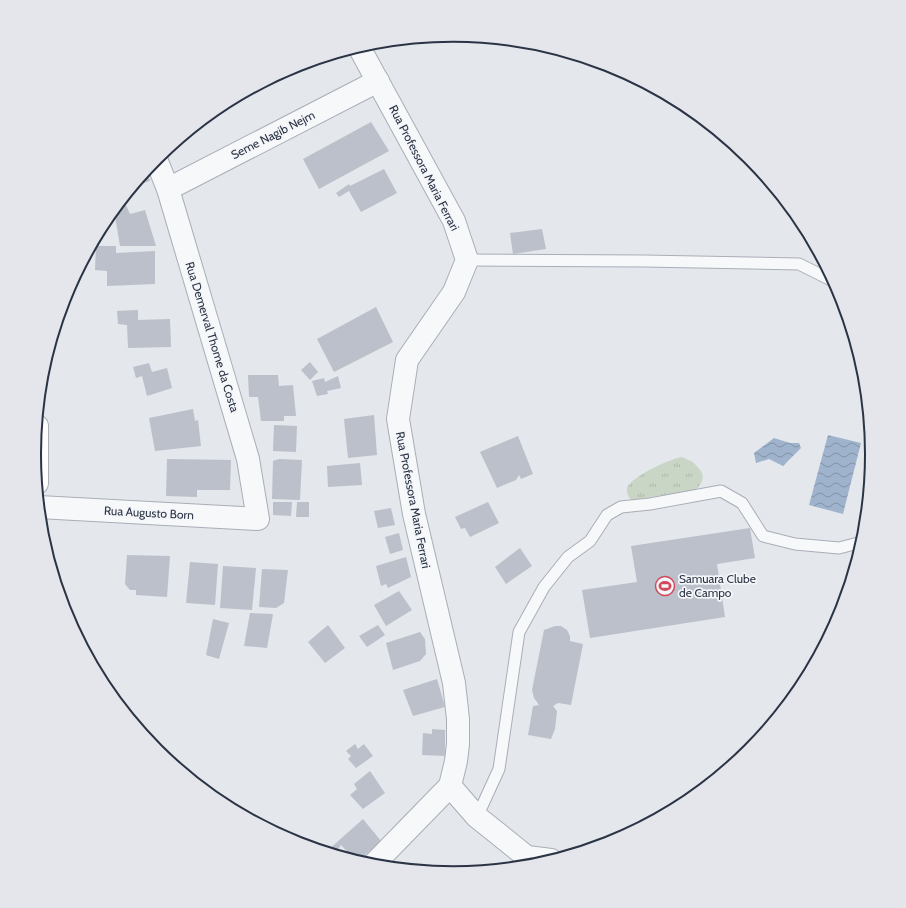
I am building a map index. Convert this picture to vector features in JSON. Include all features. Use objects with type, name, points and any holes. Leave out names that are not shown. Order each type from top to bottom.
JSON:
[{"type":"street","name":"Rua Professora Maria Ferrari","points":[[362,52],[454,221],[467,260],[454,292],[407,360],[398,419],[414,514],[454,684],[458,719],[458,744],[456,761],[450,786]]},
{"type":"street","name":"Seme Nagib Nejm","points":[[168,189],[378,81]]},
{"type":"street","name":"Rua Demerval Thome da Costa","points":[[159,166],[168,189],[248,459],[258,518]]},
{"type":"street","name":"Rua Augusto Born","points":[[45,507],[258,518]]},
{"type":"street","points":[[379,859],[450,786],[477,817],[527,857],[534,858]]},
{"type":"lane","points":[[467,260],[652,261],[799,264],[825,277]]},
{"type":"lane","points":[[477,817],[499,769],[519,632],[544,587],[568,557],[590,541],[607,515],[621,507],[650,504],[722,491],[742,503],[763,536],[795,544],[839,548],[855,544]]},
{"type":"green space","points":[[682,457],[693,462],[701,471],[703,476],[698,488],[690,491],[650,497],[638,501],[631,500],[627,493],[627,489],[634,480],[651,469]]},
{"type":"water","points":[[828,435],[861,443],[843,514],[809,505]]},
{"type":"water","points":[[774,438],[790,443],[799,443],[801,448],[783,466],[769,459],[756,463],[754,453]]},
{"type":"building","points":[[371,122],[389,151],[319,189],[303,159]]},
{"type":"building","points":[[384,169],[397,193],[361,212],[349,191],[339,197],[336,193],[349,184],[350,186]]},
{"type":"building","points":[[149,176],[150,181],[142,184]]},
{"type":"building","points":[[125,204],[130,214],[145,210],[156,246],[120,246],[115,218]]},
{"type":"building","points":[[542,229],[546,249],[513,254],[510,233]]},
{"type":"building","points":[[97,246],[116,246],[116,253],[155,251],[155,284],[107,286],[107,271],[95,270]]},
{"type":"building","points":[[376,307],[393,342],[334,372],[317,339]]},
{"type":"building","points":[[138,310],[138,320],[170,319],[171,347],[128,348],[127,325],[118,324],[117,311]]},
{"type":"building","points":[[310,362],[318,372],[310,380],[301,370]]},
{"type":"building","points":[[149,363],[152,372],[167,368],[172,388],[147,396],[142,376],[136,378],[133,367]]},
{"type":"building","points":[[248,375],[278,375],[279,386],[293,385],[296,416],[284,416],[284,421],[261,421],[258,397],[249,397]]},
{"type":"building","points":[[338,376],[341,388],[327,391],[328,394],[317,396],[312,381],[324,378],[325,382]]},
{"type":"building","points":[[193,409],[195,421],[198,420],[201,446],[155,451],[149,418]]},
{"type":"building","points":[[374,415],[377,455],[348,458],[344,419]]},
{"type":"building","points":[[274,425],[297,426],[296,452],[273,451]]},
{"type":"building","points":[[518,436],[533,474],[521,479],[519,475],[516,480],[497,488],[480,452]]},
{"type":"building","points":[[167,459],[231,460],[230,490],[197,490],[197,497],[166,496]]},
{"type":"building","points":[[279,459],[302,460],[300,500],[272,499],[273,461]]},
{"type":"building","points":[[360,463],[362,485],[328,487],[327,466]]},
{"type":"building","points":[[273,502],[292,502],[291,516],[273,515]]},
{"type":"building","points":[[297,502],[309,502],[309,517],[296,517]]},
{"type":"building","points":[[488,502],[499,523],[470,537],[465,528],[461,529],[455,517]]},
{"type":"building","points":[[391,508],[395,525],[378,528],[374,511]]},
{"type":"building","name":"Samuara Clube de Campo","points":[[750,528],[755,558],[717,564],[725,617],[590,638],[582,590],[637,582],[631,546]]},
{"type":"building","points":[[399,533],[403,550],[390,554],[385,537]]},
{"type":"building","points":[[520,548],[532,566],[506,584],[495,567]]},
{"type":"building","points":[[127,555],[170,556],[167,597],[136,595],[136,590],[130,590],[125,584]]},
{"type":"building","points":[[406,557],[411,577],[388,588],[386,584],[381,586],[376,566]]},
{"type":"building","points":[[190,562],[218,564],[215,605],[186,603]]},
{"type":"building","points":[[223,566],[256,568],[252,610],[220,608]]},
{"type":"building","points":[[262,569],[288,570],[284,603],[276,608],[259,607]]},
{"type":"building","points":[[399,591],[412,610],[386,626],[374,605]]},
{"type":"building","points":[[250,613],[273,614],[267,648],[244,646]]},
{"type":"building","points":[[213,619],[229,623],[219,659],[206,655]]},
{"type":"building","points":[[328,625],[345,648],[325,663],[308,642]]},
{"type":"building","points":[[378,625],[385,635],[367,647],[359,636]]},
{"type":"building","points":[[555,626],[561,626],[567,630],[570,636],[570,641],[583,644],[571,705],[558,703],[553,706],[557,711],[555,729],[551,739],[528,735],[533,706],[539,705],[534,698],[532,690],[544,630]]},
{"type":"building","points":[[420,632],[425,639],[426,654],[420,661],[393,670],[386,643]]},
{"type":"building","points":[[437,679],[445,707],[413,716],[403,690]]},
{"type":"building","points":[[432,729],[445,730],[445,756],[422,755],[423,733],[432,734]]},
{"type":"building","points":[[355,744],[358,749],[364,744],[373,756],[356,768],[348,759],[351,756],[346,751]]},
{"type":"building","points":[[370,771],[385,793],[363,809],[350,795],[357,789],[354,784]]},
{"type":"building","points":[[363,819],[381,841],[364,856],[348,852],[341,845],[338,849],[331,847]]},
{"type":"place","name":"Samuara Clube de Campo","points":[[665,586]]}]
